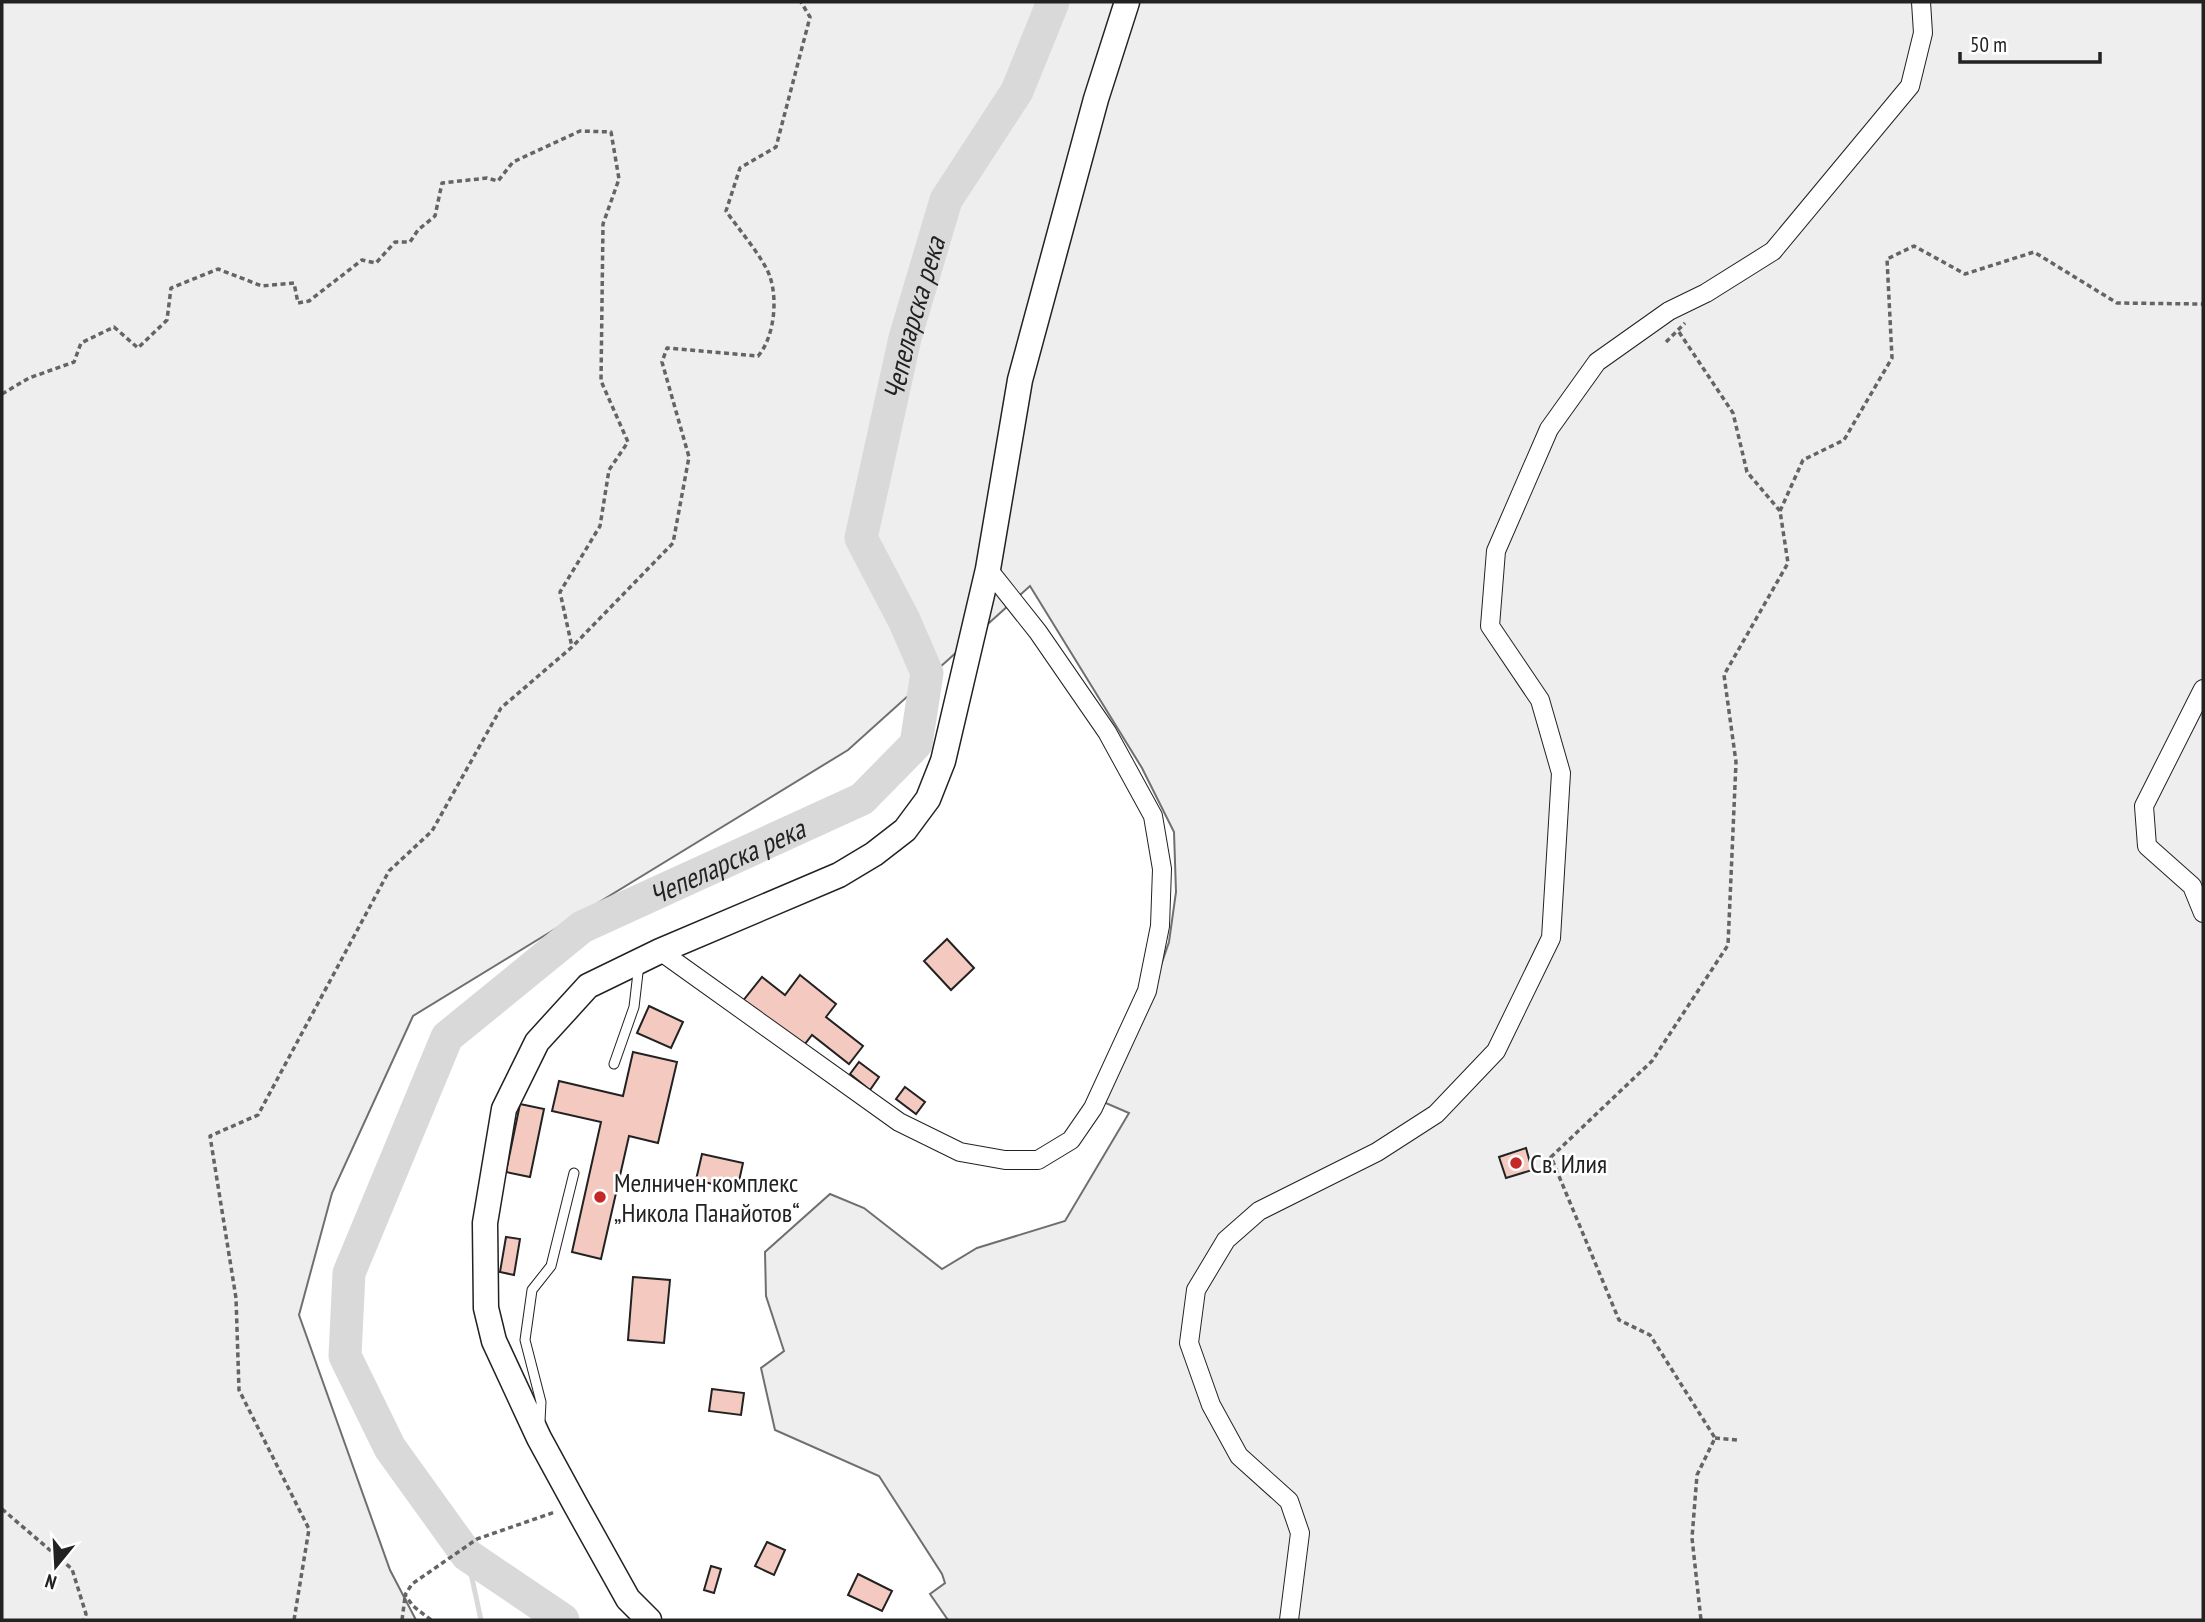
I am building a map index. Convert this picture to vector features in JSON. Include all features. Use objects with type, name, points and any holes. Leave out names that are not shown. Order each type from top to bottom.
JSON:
[{"type":"main road","points":[[649,1620],[628,1599],[575,1504],[539,1438],[494,1341],[486,1308],[485,1223],[503,1109],[537,1042],[588,986],[650,956],[839,875],[874,854],[905,830],[928,799],[943,761],[988,569],[1020,380],[1096,99],[1127,2]]},
{"type":"street","points":[[1289,1620],[1300,1533],[1289,1501],[1239,1456],[1211,1405],[1189,1343],[1196,1290],[1226,1240],[1259,1211],[1377,1152],[1436,1114],[1496,1051],[1551,937],[1561,773],[1540,700],[1490,626],[1496,551],[1549,429],[1597,362],[1669,311],[1706,293],[1773,251],[1910,86],[1923,33],[1921,2]]},
{"type":"street","points":[[650,956],[899,1122],[960,1152],[1005,1160],[1038,1160],[1071,1140],[1093,1108],[1147,991],[1160,926],[1162,869],[1153,816],[1107,732],[1038,632],[988,569]]},
{"type":"street","points":[[2203,689],[2144,806],[2147,846],[2192,886],[2203,913]]},
{"type":"lane","points":[[614,1064],[650,956]]},
{"type":"lane","points":[[539,1438],[541,1402],[525,1340],[532,1290],[551,1266],[574,1173]]},
{"type":"path","points":[[294,1620],[309,1529],[239,1390],[236,1298],[210,1136],[258,1115],[389,871],[432,831],[501,708],[572,647],[673,543],[689,457],[662,362],[667,348],[758,356],[768,345],[774,322],[770,276],[726,211],[740,168],[776,147],[810,17],[801,2]]},
{"type":"path","points":[[2,394],[30,378],[74,362],[81,343],[114,327],[138,348],[167,320],[171,288],[218,269],[262,286],[294,283],[298,303],[309,301],[362,260],[376,263],[396,242],[410,242],[418,230],[435,216],[442,183],[487,178],[498,180],[513,162],[580,131],[611,132],[619,178],[603,224],[601,381],[628,442],[608,470],[600,526],[560,592],[572,647]]},
{"type":"path","points":[[1780,511],[1803,460],[1844,440],[1892,358],[1887,259],[1914,246],[1965,274],[2034,252],[2118,303],[2203,304]]},
{"type":"path","points":[[1666,342],[1679,332],[1733,413],[1747,472],[1780,511],[1788,563],[1724,675],[1736,762],[1728,945],[1652,1061],[1551,1157],[1619,1320],[1650,1335],[1715,1438]]},
{"type":"path","points":[[1715,1438],[1737,1440]]},
{"type":"path","points":[[1701,1620],[1692,1538],[1698,1475],[1715,1438]]},
{"type":"path","points":[[402,1620],[405,1595],[412,1584],[430,1570],[477,1539],[575,1504]]},
{"type":"path","points":[[2,1509],[72,1569],[86,1614],[84,1620]]},
{"type":"path","points":[[405,1595],[413,1606],[431,1620]]},
{"type":"shaded area","points":[[2,2],[2203,2],[2203,1620],[948,1620],[930,1594],[945,1583],[942,1574],[879,1476],[775,1430],[761,1368],[784,1351],[766,1296],[765,1252],[830,1194],[864,1208],[942,1269],[977,1248],[1065,1221],[1129,1113],[1101,1101],[1151,994],[1169,942],[1176,892],[1174,832],[1142,768],[1030,586],[848,750],[413,1016],[332,1193],[299,1315],[390,1570],[416,1620],[2,1620]]},
{"type":"building","points":[[947,939],[974,968],[951,990],[924,961]]},
{"type":"building","points":[[800,975],[836,1004],[826,1017],[863,1046],[849,1064],[812,1035],[801,1049],[742,1002],[762,977],[785,995]]},
{"type":"building","points":[[649,1006],[683,1022],[671,1048],[637,1033]]},
{"type":"building","name":"Мелничен комплекс „Никола Панайотов“","points":[[633,1052],[677,1062],[658,1143],[629,1136],[601,1259],[572,1252],[601,1122],[552,1111],[559,1081],[623,1096]]},
{"type":"building","points":[[859,1062],[879,1077],[870,1090],[850,1074]]},
{"type":"building","points":[[905,1087],[925,1102],[916,1114],[896,1099]]},
{"type":"building","points":[[520,1104],[544,1109],[530,1177],[506,1172]]},
{"type":"building","name":"Св. Илия","points":[[1526,1148],[1532,1170],[1506,1178],[1499,1157]]},
{"type":"building","points":[[702,1154],[743,1163],[737,1190],[696,1180]]},
{"type":"building","points":[[506,1237],[520,1239],[514,1275],[500,1272]]},
{"type":"building","points":[[633,1277],[670,1280],[664,1343],[628,1340]]},
{"type":"building","points":[[712,1389],[744,1393],[741,1415],[709,1411]]},
{"type":"building","points":[[767,1542],[785,1550],[774,1575],[755,1566]]},
{"type":"building","points":[[711,1566],[721,1569],[714,1593],[704,1590]]},
{"type":"building","points":[[858,1574],[892,1591],[882,1611],[848,1595]]},
{"type":"waterway","name":"Чепеларска река","points":[[563,1620],[467,1555],[390,1448],[345,1356],[349,1273],[447,1037],[582,927],[862,799],[916,744],[927,673],[904,620],[861,538],[905,338],[946,200],[1017,91],[1053,2]]},
{"type":"waterway","points":[[467,1555],[481,1620]]},
{"type":"place","name":"Св. Илия","points":[[1516,1163]]},
{"type":"place","name":"Мелничен комплекс „Никола Панайотов“","points":[[600,1197]]}]
